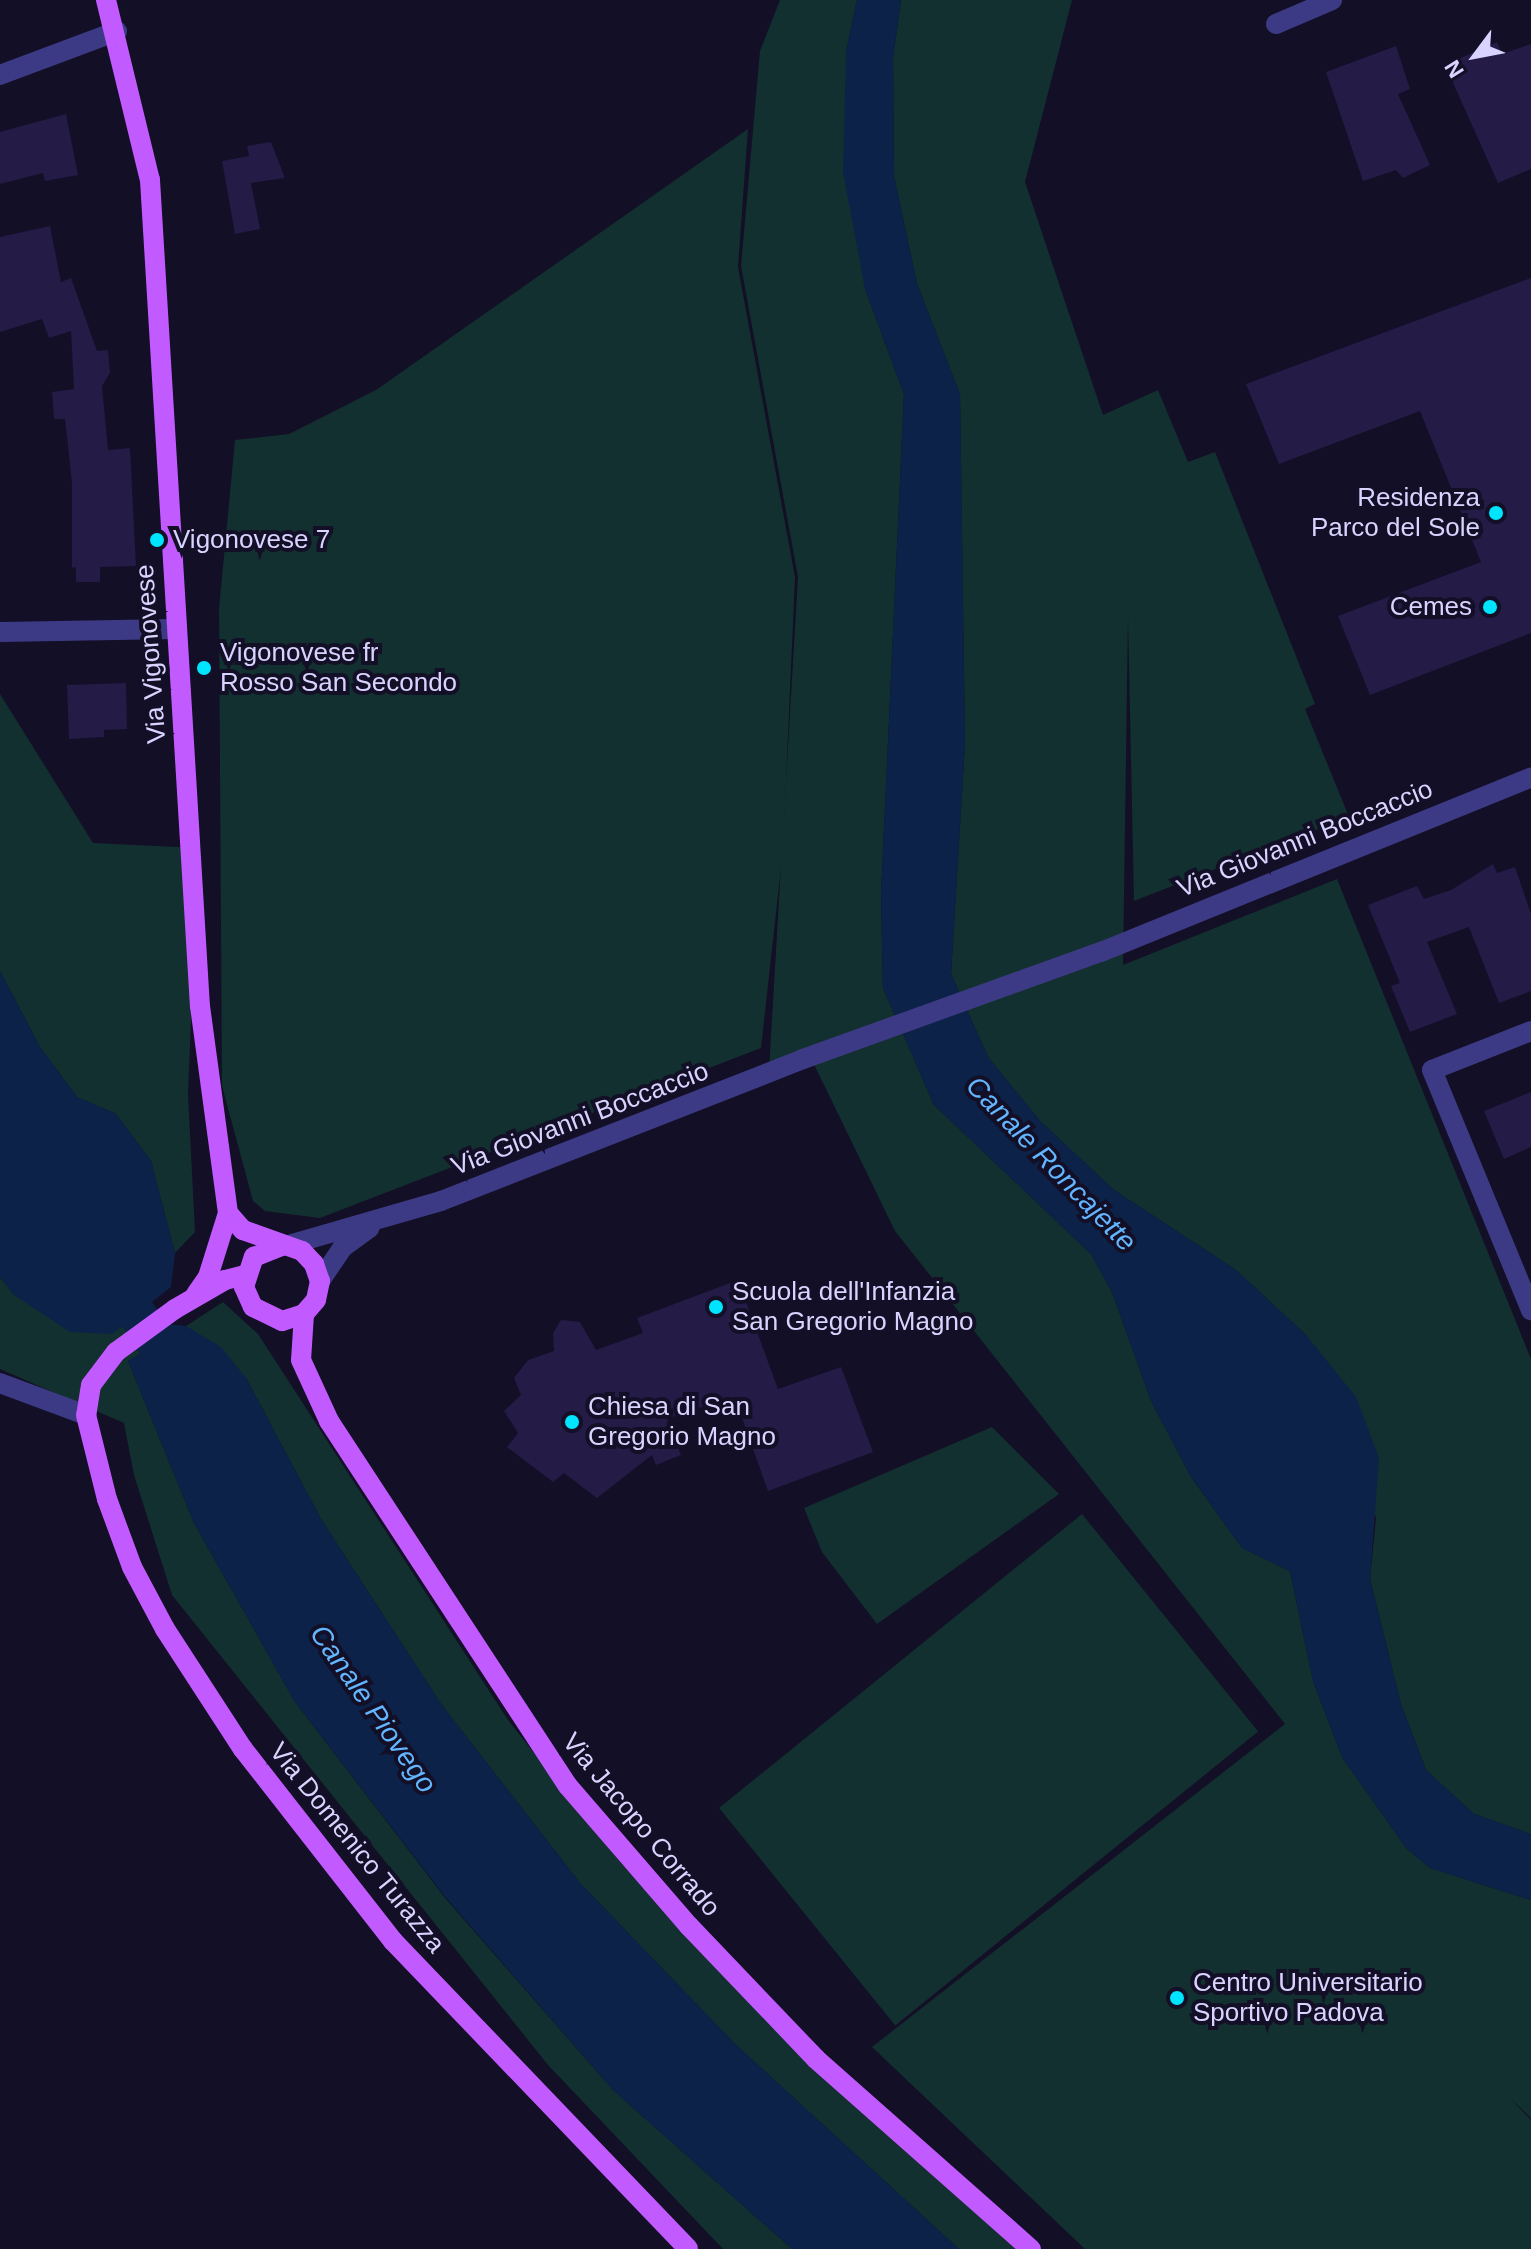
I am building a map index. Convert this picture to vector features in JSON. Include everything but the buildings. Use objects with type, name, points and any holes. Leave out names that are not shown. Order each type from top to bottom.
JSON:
[{"type":"main road","name":"Via Vigonovese","points":[[106,0],[117,31],[150,180],[200,1006],[226,1222],[246,1273]]},
{"type":"main road","points":[[196,1294],[208,1277],[226,1222],[243,1230],[283,1246],[308,1257],[320,1281],[316,1300],[304,1314],[282,1321],[261,1315],[247,1297],[246,1273],[254,1257],[283,1246]]},
{"type":"main road","points":[[86,1415],[91,1385],[116,1352],[196,1294],[246,1273]]},
{"type":"main road","name":"Via Jacopo Corrado","points":[[304,1314],[301,1360],[329,1421],[568,1786],[689,1926],[816,2059],[1031,2249]]},
{"type":"main road","name":"Via Domenico Turazza","points":[[86,1415],[107,1499],[132,1567],[243,1749],[393,1941],[688,2249]]},
{"type":"street","points":[[1276,24],[1332,0]]},
{"type":"street","points":[[0,75],[117,31]]},
{"type":"street","points":[[0,632],[175,629]]},
{"type":"street","name":"Via Giovanni Boccaccio","points":[[283,1246],[376,1224],[803,1059],[1057,969],[1531,777]]},
{"type":"street","points":[[1531,1031],[1432,1070],[1531,1310]]},
{"type":"street","name":"Via Giovanni Boccaccio","points":[[320,1281],[342,1248],[376,1224]]},
{"type":"street","points":[[0,1383],[86,1415]]},
{"type":"green space","points":[[780,0],[857,0],[846,52],[865,289],[904,394],[881,894],[883,988],[934,1105],[1091,1254],[1112,1292],[1151,1401],[1191,1477],[1242,1548],[1290,1571],[1313,1681],[1342,1757],[1406,1848],[1430,1868],[1531,1900],[1531,2118],[1509,2097],[1531,2120],[1531,2249],[1085,2249],[872,2047],[1285,1724],[895,1231],[809,1054],[769,1070],[798,577],[741,266],[760,51]]},
{"type":"green space","points":[[901,0],[1072,0],[1025,182],[1103,415],[1158,390],[1188,462],[1215,452],[1315,704],[1305,709],[1349,817],[1134,901],[1128,618],[1123,965],[1337,879],[1531,1359],[1531,1834],[1474,1814],[1426,1770],[1401,1704],[1370,1579],[1376,1518],[1307,1336],[1236,1270],[1114,1190],[1040,1121],[988,1057],[951,974],[965,743],[960,394],[917,284],[894,176],[893,58]]},
{"type":"green space","points":[[748,129],[738,267],[795,577],[783,850],[761,1048],[320,1218],[265,1211],[253,1201],[222,1086],[219,609],[235,440],[289,434],[376,390]]},
{"type":"green space","points":[[0,694],[93,843],[198,848],[188,1094],[195,1232],[175,1253],[151,1161],[116,1114],[77,1097],[40,1047],[0,971]]},
{"type":"green space","points":[[0,1277],[14,1295],[123,1326],[140,1354],[128,1361],[194,1523],[295,1702],[446,1899],[613,2090],[792,2249],[723,2249],[548,2065],[172,1595],[134,1475],[124,1423],[0,1369]]},
{"type":"green space","points":[[223,1302],[258,1334],[508,1720],[620,1862],[684,1932],[1023,2249],[959,2249],[736,2045],[580,1883],[441,1704],[321,1519],[246,1378],[186,1326]]},
{"type":"green space","points":[[992,1427],[1059,1494],[877,1624],[822,1552],[804,1508]]},
{"type":"green space","points":[[1082,1514],[1258,1732],[895,2025],[719,1808]]},
{"type":"water","name":"Canale Roncajette","points":[[857,0],[901,0],[893,58],[894,176],[917,284],[960,394],[965,743],[951,974],[988,1057],[1040,1121],[1114,1190],[1236,1270],[1307,1336],[1356,1397],[1379,1458],[1370,1579],[1401,1704],[1426,1770],[1474,1814],[1531,1834],[1531,1900],[1430,1868],[1406,1848],[1342,1757],[1313,1681],[1290,1571],[1242,1548],[1191,1477],[1151,1401],[1112,1292],[1091,1254],[934,1105],[883,988],[881,894],[904,394],[865,289],[843,173],[846,52]]},
{"type":"water","name":"Canale Piovego","points":[[0,971],[40,1047],[77,1097],[116,1114],[151,1161],[175,1253],[171,1287],[152,1302],[168,1324],[186,1326],[221,1347],[246,1378],[321,1519],[441,1704],[580,1883],[736,2045],[959,2249],[792,2249],[613,2090],[446,1898],[295,1702],[194,1523],[128,1361],[140,1354],[123,1326],[112,1334],[70,1332],[14,1295],[0,1277]]},
{"type":"place","name":"Residenza Parco del Sole","points":[[1496,513]]},
{"type":"place","name":"Vigonovese 7","points":[[157,540]]},
{"type":"place","name":"Cemes","points":[[1490,607]]},
{"type":"place","name":"Vigonovese fr Rosso San Secondo","points":[[204,668]]},
{"type":"place","name":"Scuola dell'Infanzia San Gregorio Magno","points":[[716,1307]]},
{"type":"place","name":"Chiesa di San Gregorio Magno","points":[[572,1422]]},
{"type":"place","name":"Centro Universitario Sportivo Padova","points":[[1177,1998]]}]
